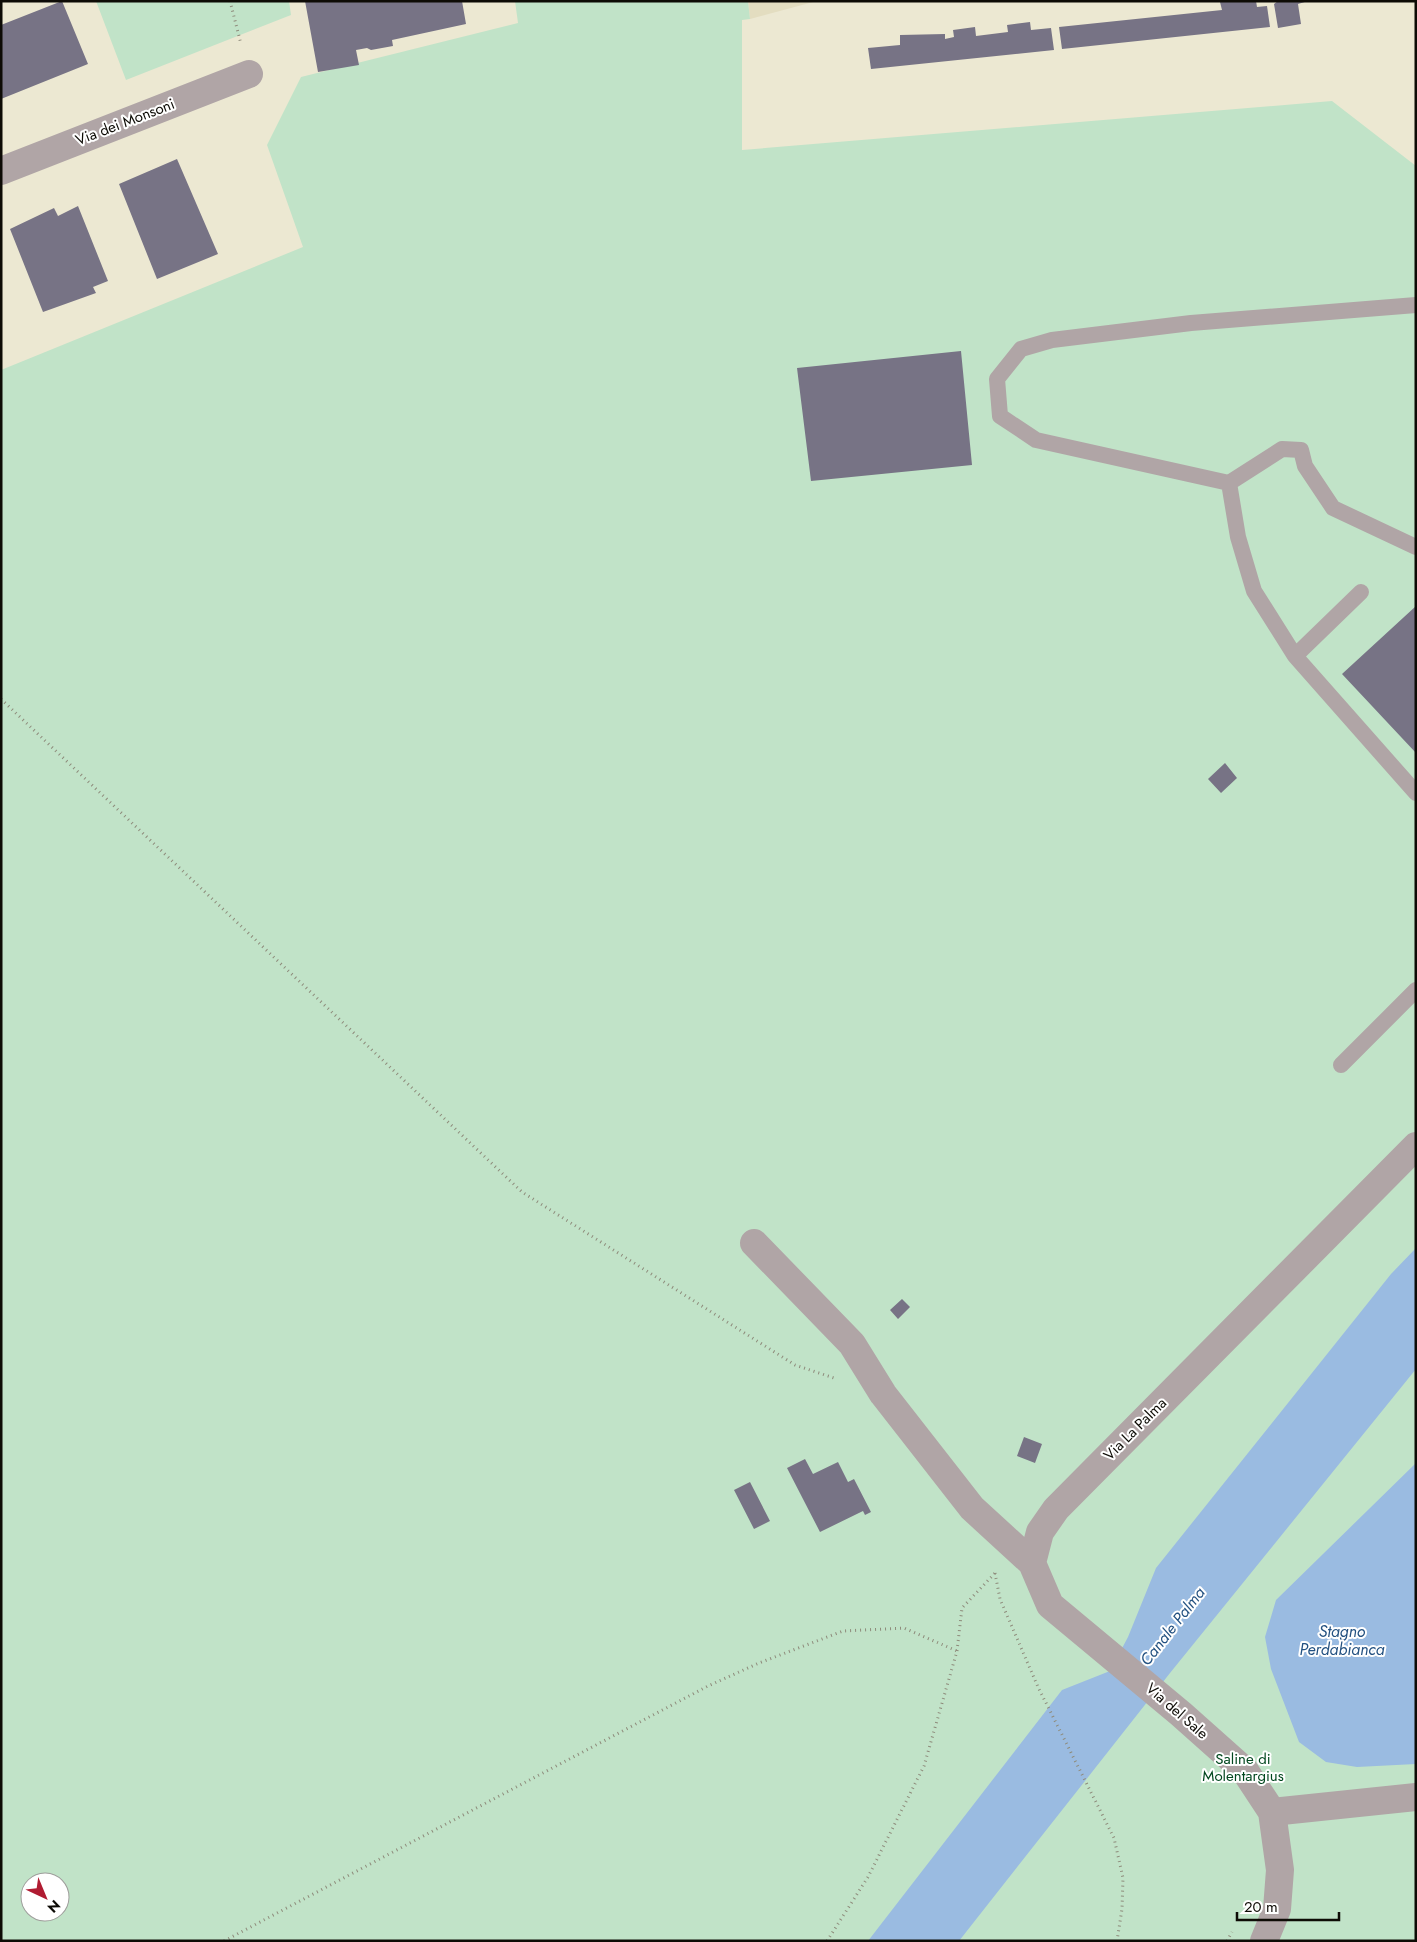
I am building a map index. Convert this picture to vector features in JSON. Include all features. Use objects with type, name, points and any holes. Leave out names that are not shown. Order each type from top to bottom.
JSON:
[{"type":"street","name":"Via dei Monsoni","points":[[1,171],[249,74]]},
{"type":"street","name":"Via La Palma","points":[[1032,1563],[1040,1532],[1056,1509],[1416,1146]]},
{"type":"street","points":[[754,1244],[852,1344],[883,1394],[972,1508],[1032,1563]]},
{"type":"street","name":"Via del Sale","points":[[1032,1563],[1050,1605],[1181,1714],[1245,1771],[1272,1812],[1280,1870],[1277,1909],[1264,1941]]},
{"type":"street","points":[[1272,1812],[1416,1796]]},
{"type":"lane","points":[[1416,305],[1190,323],[1052,340],[1021,350],[997,379],[1000,416],[1036,440],[1229,483],[1282,449],[1301,450],[1305,466],[1333,508],[1416,547]]},
{"type":"lane","points":[[1229,483],[1238,537],[1254,590],[1295,656],[1416,793]]},
{"type":"lane","points":[[1295,656],[1361,592]]},
{"type":"lane","points":[[1341,1065],[1416,990]]},
{"type":"path","points":[[230,1],[249,74]]},
{"type":"path","points":[[1,699],[522,1192],[795,1365],[883,1394]]},
{"type":"path","points":[[827,1941],[868,1877],[924,1766],[956,1651],[962,1608],[995,1573],[1032,1563]]},
{"type":"path","points":[[995,1573],[1000,1599],[1038,1687],[1114,1838],[1123,1878],[1122,1909],[1116,1941]]},
{"type":"path","points":[[224,1941],[708,1686],[759,1663],[843,1631],[904,1628],[956,1651]]},
{"type":"shaded area","points":[[748,1],[817,1],[750,19]]},
{"type":"green space","points":[[96,1],[289,1],[291,15],[126,80]]},
{"type":"green space","name":"Saline di Molentargius","points":[[515,1],[748,1],[750,19],[742,20],[742,150],[1332,101],[1416,166],[1416,1941],[1,1941],[1,370],[303,247],[267,145],[301,77],[518,23]]},
{"type":"water","name":"Canale Palma","points":[[1416,1248],[1416,1369],[1170,1673],[959,1941],[868,1941],[1062,1690],[1110,1671],[1128,1637],[1156,1568],[1391,1274]]},
{"type":"water","name":"Stagno Perdabianca","points":[[1416,1463],[1416,1764],[1357,1767],[1326,1762],[1299,1742],[1271,1669],[1265,1637],[1276,1600]]},
{"type":"building","points":[[62,1],[88,64],[1,99],[1,25]]},
{"type":"building","points":[[305,1],[462,1],[466,24],[392,40],[393,46],[371,50],[367,48],[356,50],[359,65],[318,72]]},
{"type":"building","points":[[1256,1],[1257,7],[1267,6],[1270,27],[1062,49],[1059,27],[1222,10],[1220,2]]},
{"type":"building","points":[[1278,1],[1308,1],[1298,4],[1301,24],[1278,28],[1274,4]]},
{"type":"building","points":[[1030,22],[1031,30],[1051,28],[1054,50],[871,69],[868,48],[900,45],[900,35],[945,34],[945,39],[954,37],[953,30],[975,27],[976,36],[1008,32],[1007,25]]},
{"type":"building","points":[[177,159],[218,254],[157,279],[119,184]]},
{"type":"building","points":[[78,206],[108,281],[93,287],[96,293],[43,312],[10,229],[54,208],[58,216]]},
{"type":"building","points":[[961,351],[972,465],[811,481],[797,368]]},
{"type":"building","points":[[1416,606],[1416,753],[1342,674]]},
{"type":"building","points":[[1225,763],[1237,778],[1221,793],[1208,779]]},
{"type":"building","points":[[902,1299],[910,1307],[898,1319],[890,1310]]},
{"type":"building","points":[[1024,1437],[1042,1444],[1035,1463],[1017,1456]]},
{"type":"building","points":[[805,1459],[813,1474],[838,1462],[848,1482],[854,1479],[871,1512],[865,1515],[863,1511],[820,1532],[787,1468]]},
{"type":"building","points":[[750,1482],[770,1521],[754,1529],[734,1490]]}]
